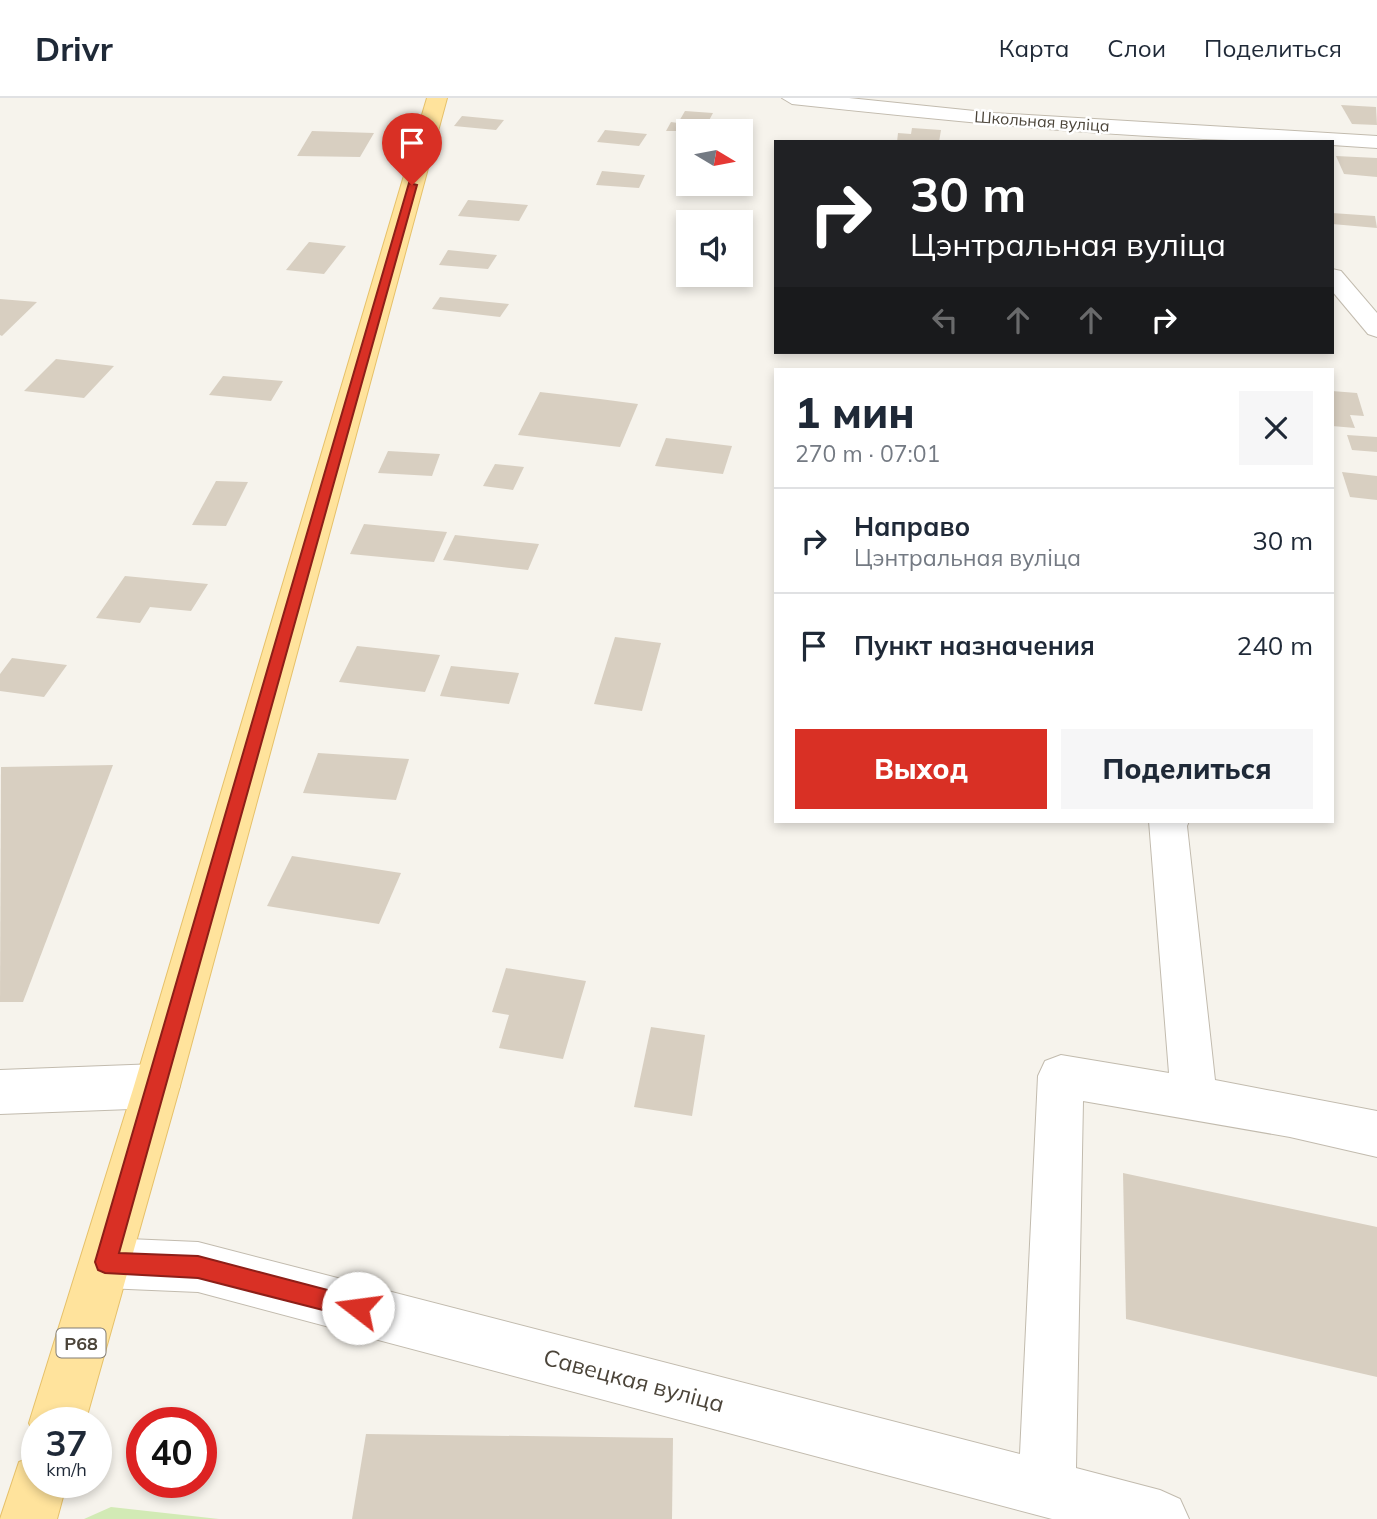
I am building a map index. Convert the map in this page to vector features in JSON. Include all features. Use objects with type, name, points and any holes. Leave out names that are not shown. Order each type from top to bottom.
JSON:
[{"type":"main road","name":"Р68","points":[[62,1407],[156,1086],[437,98]]},
{"type":"main road","points":[[28,1519],[34,1498]]},
{"type":"street","name":"Школьная вуліца","points":[[792,98],[994,119],[1214,136],[1323,140]]},
{"type":"street","points":[[1195,114],[1214,136]]},
{"type":"street","name":"Школьная вуліца","points":[[1334,140],[1377,142]]},
{"type":"street","points":[[1334,278],[1377,329]]},
{"type":"street","points":[[1167,823],[1194,1098]]},
{"type":"street","points":[[1047,1488],[1061,1076],[1194,1098],[1377,1134]]},
{"type":"street","points":[[0,1093],[156,1086]]},
{"type":"street","name":"Савецкая вуліца","points":[[105,1262],[198,1267],[1160,1519]]},
{"type":"green space","points":[[111,1507],[219,1519],[84,1519]]},
{"type":"building","points":[[1341,105],[1376,107],[1377,125],[1352,124]]},
{"type":"building","points":[[685,111],[713,113],[710,119],[680,119]]},
{"type":"building","points":[[462,116],[504,120],[496,130],[454,126]]},
{"type":"building","points":[[671,122],[676,123],[676,131],[666,131]]},
{"type":"building","points":[[912,128],[941,130],[939,140],[897,140],[898,133],[911,134]]},
{"type":"building","points":[[605,130],[647,134],[639,146],[597,142]]},
{"type":"building","points":[[312,131],[374,133],[360,157],[297,156]]},
{"type":"building","points":[[1336,156],[1377,158],[1377,177],[1344,174]]},
{"type":"building","points":[[602,171],[645,175],[639,188],[596,185]]},
{"type":"building","points":[[468,200],[528,205],[519,221],[458,216]]},
{"type":"building","points":[[1334,213],[1375,216],[1377,228],[1334,224]]},
{"type":"building","points":[[309,242],[346,246],[324,274],[286,270]]},
{"type":"building","points":[[448,250],[497,255],[488,269],[439,265]]},
{"type":"building","points":[[440,297],[509,304],[500,317],[432,309]]},
{"type":"building","points":[[0,299],[37,302],[2,336]]},
{"type":"building","points":[[56,359],[114,366],[84,398],[24,391]]},
{"type":"building","points":[[223,376],[283,381],[271,401],[209,395]]},
{"type":"building","points":[[1334,391],[1357,393],[1364,416],[1350,415],[1355,428],[1334,426]]},
{"type":"building","points":[[540,392],[638,404],[620,447],[518,435]]},
{"type":"building","points":[[1347,435],[1377,437],[1377,452],[1352,450]]},
{"type":"building","points":[[666,438],[732,446],[723,474],[655,466]]},
{"type":"building","points":[[388,451],[440,454],[432,476],[378,473]]},
{"type":"building","points":[[495,464],[524,467],[513,490],[483,486]]},
{"type":"building","points":[[1342,472],[1377,476],[1377,500],[1350,497]]},
{"type":"building","points":[[216,481],[248,482],[226,526],[192,525]]},
{"type":"building","points":[[364,524],[447,532],[434,562],[350,554]]},
{"type":"building","points":[[455,535],[539,544],[528,570],[443,560]]},
{"type":"building","points":[[125,576],[208,584],[191,611],[150,607],[140,623],[96,618]]},
{"type":"building","points":[[615,637],[661,643],[642,711],[594,704]]},
{"type":"building","points":[[357,646],[440,655],[425,692],[339,682]]},
{"type":"building","points":[[12,658],[67,665],[44,697],[0,691],[0,674]]},
{"type":"building","points":[[451,666],[519,673],[509,704],[440,696]]},
{"type":"building","points":[[318,753],[409,759],[396,800],[303,793]]},
{"type":"building","points":[[113,765],[23,1002],[0,1002],[1,767]]},
{"type":"building","points":[[292,856],[401,873],[379,924],[267,906]]},
{"type":"building","points":[[506,968],[586,981],[563,1059],[499,1048],[509,1015],[492,1012]]},
{"type":"building","points":[[651,1027],[705,1035],[692,1116],[634,1107]]},
{"type":"building","points":[[1123,1173],[1377,1227],[1377,1377],[1126,1319]]},
{"type":"building","points":[[366,1434],[673,1438],[672,1519],[352,1519]]},
{"type":"route","points":[[358,1308],[198,1267],[105,1262],[412,185]]}]
